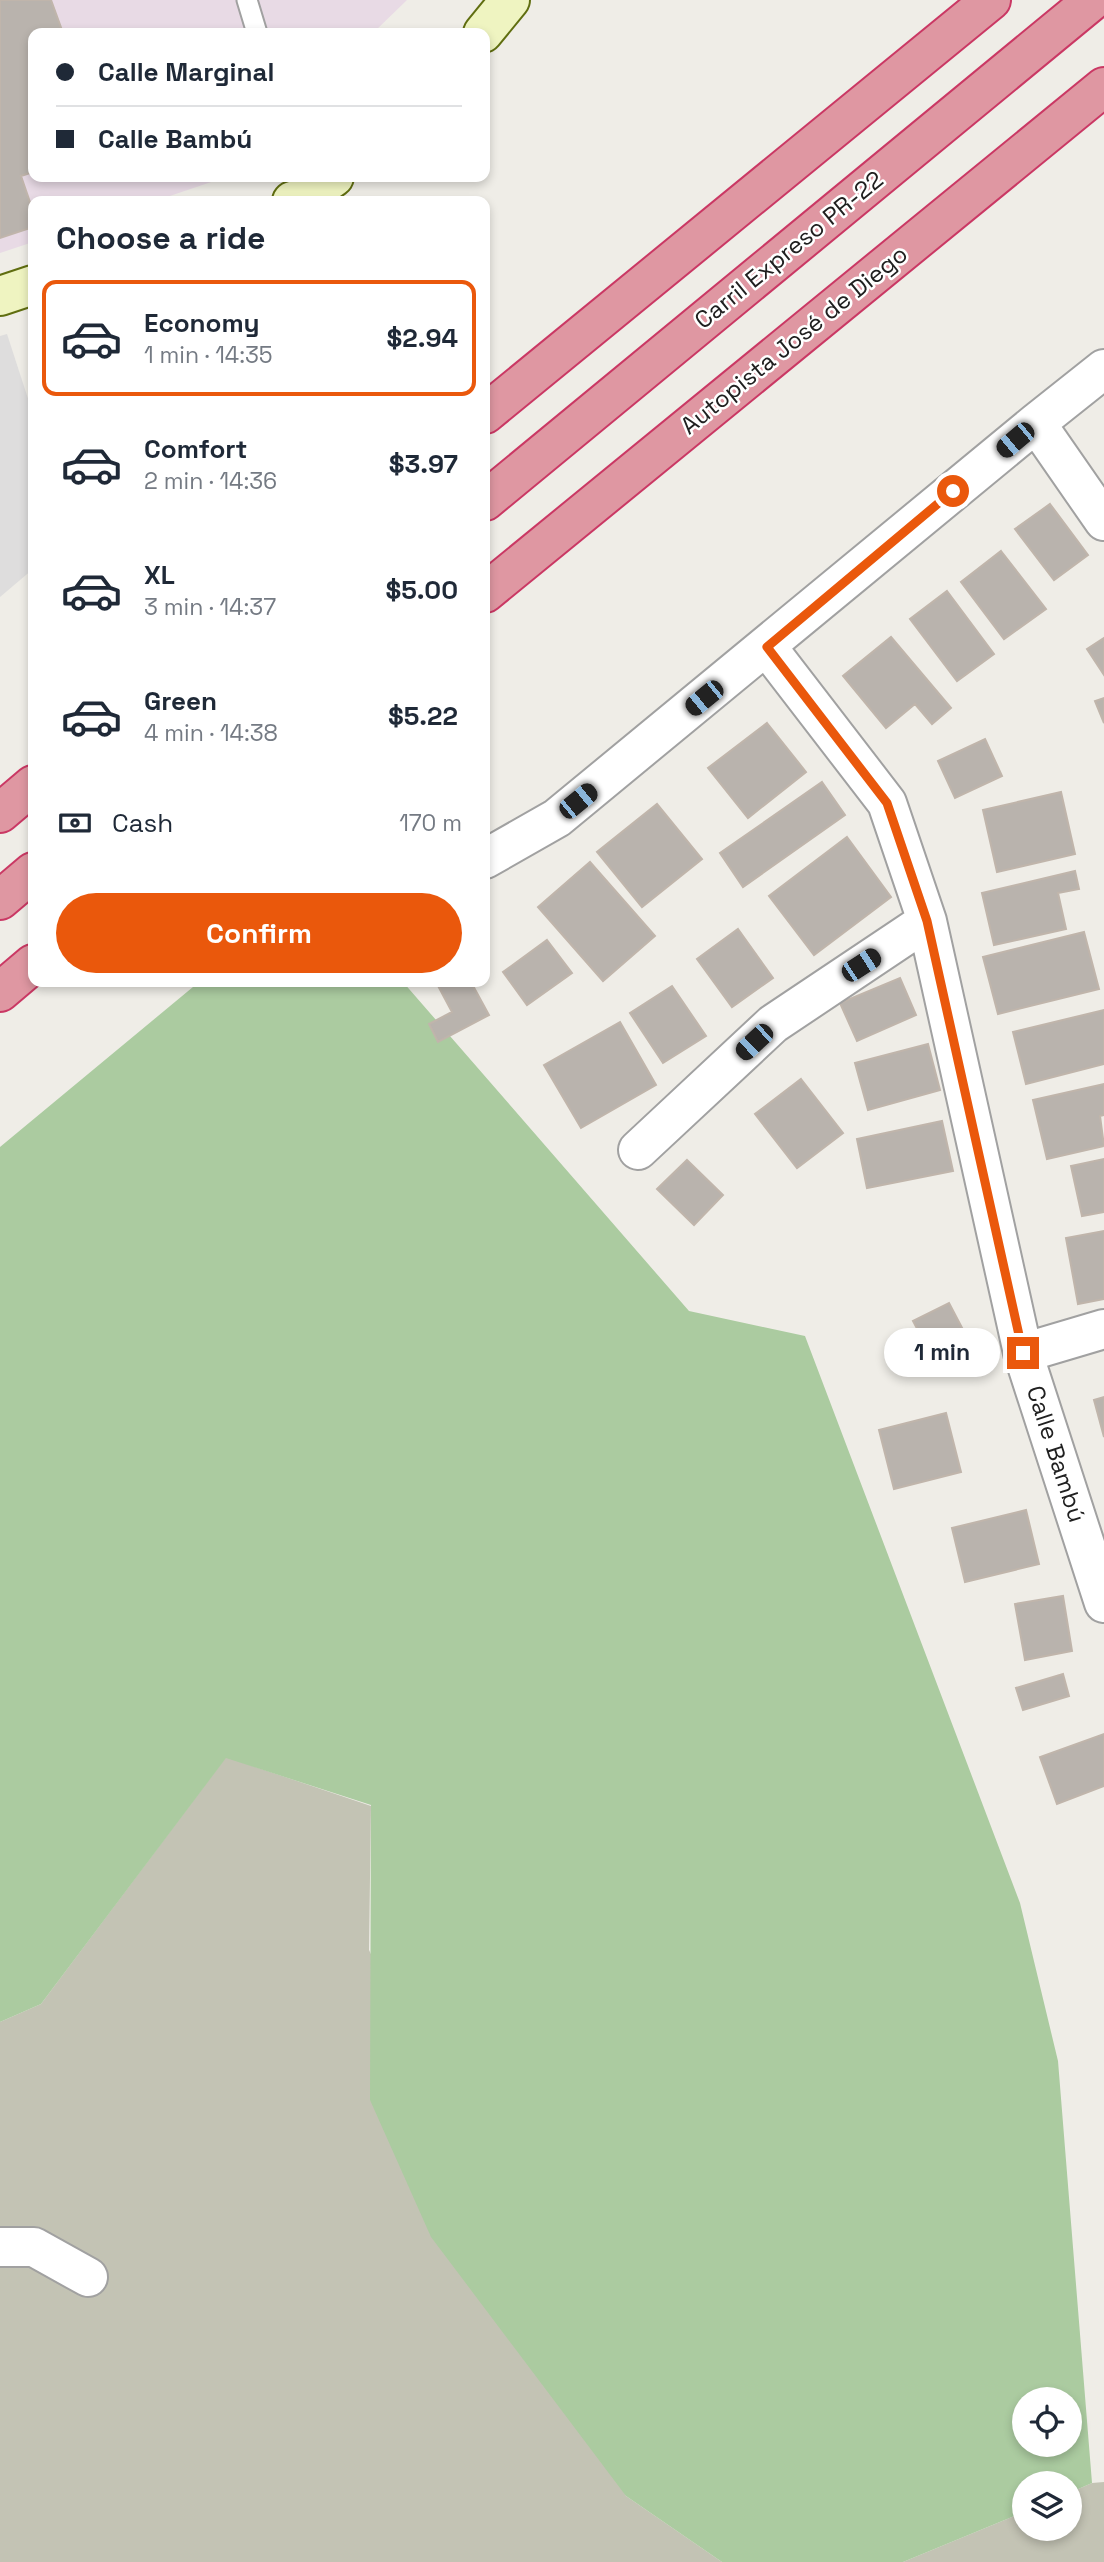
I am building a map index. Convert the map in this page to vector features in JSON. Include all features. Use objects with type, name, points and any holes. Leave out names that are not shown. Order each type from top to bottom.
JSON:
[{"type":"highway","points":[[490,410],[991,0]]},
{"type":"highway","name":"Carril Expreso PR-22","points":[[490,497],[1093,0]]},
{"type":"highway","name":"Autopista José de Diego","points":[[490,589],[1104,87]]},
{"type":"highway","points":[[0,813],[28,789]]},
{"type":"highway","points":[[0,900],[28,876]]},
{"type":"highway","points":[[0,992],[28,968]]},
{"type":"street","points":[[487,28],[510,0]]},
{"type":"street","points":[[0,296],[28,287]]},
{"type":"street","points":[[490,856],[557,818],[1036,422],[1104,369]]},
{"type":"street","points":[[1036,422],[1104,521]]},
{"type":"street","name":"Calle Bambú","points":[[767,647],[887,803],[927,921],[1023,1353],[1104,1603]]},
{"type":"street","points":[[638,1150],[773,1024],[927,921]]},
{"type":"street","points":[[1023,1353],[1104,1329]]},
{"type":"street","points":[[0,2247],[34,2247],[89,2277]]},
{"type":"lane","points":[[247,0],[255,28]]},
{"type":"shaded area","points":[[0,0],[407,0],[378,28],[28,28],[28,182],[211,182],[170,196],[28,196],[28,244],[0,253]]},
{"type":"shaded area","points":[[7,334],[28,399],[28,573],[0,597],[0,336]]},
{"type":"shaded area","points":[[226,1757],[371,1806],[369,1950],[626,2496],[722,2562],[0,2562],[0,2022],[41,2004]]},
{"type":"shaded area","points":[[1104,2482],[1104,2562],[903,2562],[1012,2517],[1012,2541],[1082,2541],[1082,2487]]},
{"type":"green space","points":[[193,987],[407,987],[689,1311],[805,1336],[1020,1903],[1058,2061],[1092,2483],[1082,2487],[1082,2471],[1012,2471],[1012,2517],[903,2562],[722,2562],[626,2496],[431,2237],[370,2100],[371,1805],[226,1758],[41,2004],[0,2022],[0,1147]]},
{"type":"building","points":[[0,0],[51,0],[61,28],[28,28],[28,174],[21,176],[28,196],[28,229],[0,238]]},
{"type":"building","points":[[1050,504],[1088,555],[1054,580],[1015,529]]},
{"type":"building","points":[[1001,551],[1046,609],[1004,639],[961,582]]},
{"type":"building","points":[[947,591],[994,654],[957,681],[910,619]]},
{"type":"building","points":[[891,637],[951,708],[932,724],[915,704],[886,728],[843,676]]},
{"type":"building","points":[[1104,638],[1104,675],[1087,649]]},
{"type":"building","points":[[1104,698],[1104,723],[1095,701]]},
{"type":"building","points":[[767,723],[806,772],[748,818],[708,768]]},
{"type":"building","points":[[985,739],[1002,776],[955,798],[938,761]]},
{"type":"building","points":[[822,782],[845,815],[743,887],[720,853]]},
{"type":"building","points":[[1061,792],[1075,854],[997,872],[983,810]]},
{"type":"building","points":[[657,804],[702,859],[642,907],[597,852]]},
{"type":"building","points":[[847,837],[891,897],[814,955],[769,896]]},
{"type":"building","points":[[590,862],[655,936],[603,981],[538,907]]},
{"type":"building","points":[[1075,871],[1079,889],[1058,893],[1066,929],[994,945],[982,893]]},
{"type":"building","points":[[738,929],[773,978],[732,1007],[697,959]]},
{"type":"building","points":[[1084,932],[1099,989],[998,1014],[983,957]]},
{"type":"building","points":[[547,940],[572,973],[527,1005],[503,972]]},
{"type":"building","points":[[900,978],[916,1015],[857,1041],[840,1003]]},
{"type":"building","points":[[672,986],[706,1036],[663,1063],[630,1013]]},
{"type":"building","points":[[439,987],[474,987],[489,1015],[438,1042],[429,1024],[452,1012]]},
{"type":"building","points":[[1104,1010],[1104,1064],[1026,1084],[1013,1032]]},
{"type":"building","points":[[620,1022],[656,1085],[581,1128],[544,1065]]},
{"type":"building","points":[[928,1044],[940,1090],[868,1110],[855,1063]]},
{"type":"building","points":[[801,1079],[843,1133],[797,1168],[755,1114]]},
{"type":"building","points":[[1104,1084],[1104,1115],[1100,1116],[1104,1146],[1047,1159],[1033,1100]]},
{"type":"building","points":[[942,1121],[953,1171],[867,1188],[857,1139]]},
{"type":"building","points":[[1104,1159],[1104,1212],[1082,1216],[1071,1166]]},
{"type":"building","points":[[687,1160],[723,1195],[694,1225],[657,1189]]},
{"type":"building","points":[[1104,1231],[1104,1299],[1078,1304],[1066,1238]]},
{"type":"building","points":[[949,1303],[970,1343],[934,1361],[913,1321]]},
{"type":"building","points":[[1104,1397],[1104,1437],[1094,1400]]},
{"type":"building","points":[[946,1413],[961,1472],[894,1489],[879,1430]]},
{"type":"building","points":[[1026,1510],[1039,1564],[965,1582],[952,1528]]},
{"type":"building","points":[[1063,1596],[1072,1651],[1025,1660],[1015,1604]]},
{"type":"building","points":[[1063,1674],[1069,1696],[1023,1710],[1016,1688]]},
{"type":"building","points":[[1104,1734],[1104,1786],[1057,1804],[1040,1757]]},
{"type":"route","points":[[953,491],[767,647],[887,803],[927,921],[1023,1353]]}]
